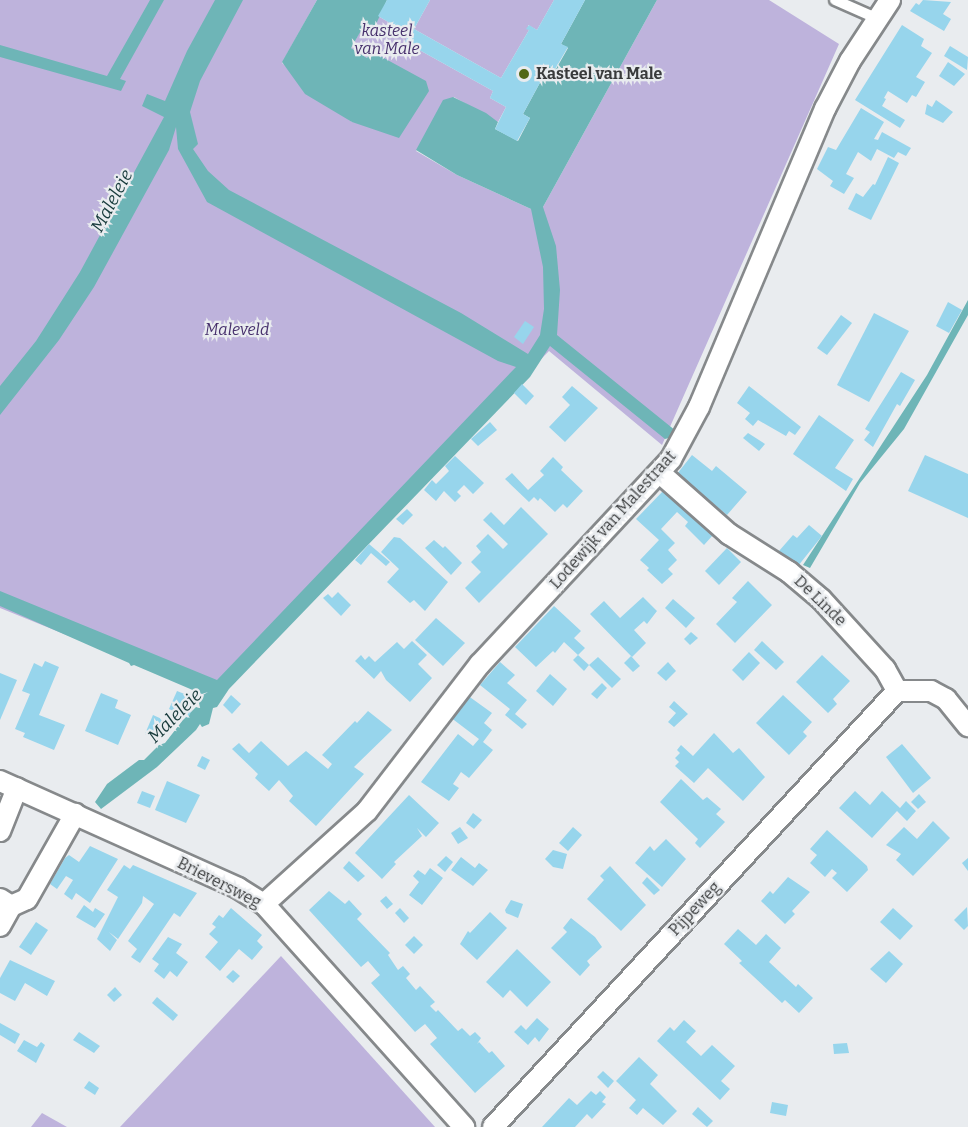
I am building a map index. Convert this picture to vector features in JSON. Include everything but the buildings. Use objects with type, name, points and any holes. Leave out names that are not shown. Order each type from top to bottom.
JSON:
[{"type":"street","name":"Lodewijk van Malestraat","points":[[264,904],[367,811],[480,664],[660,473],[682,443],[830,100],[876,18],[890,0]]},
{"type":"street","name":"De Linde","points":[[660,473],[729,534],[789,572],[821,599],[885,669],[897,691]]},
{"type":"street","points":[[897,691],[931,691],[946,699],[968,726]]},
{"type":"street","name":"Pijpeweg","points":[[493,1127],[897,691]]},
{"type":"street","points":[[0,831],[9,785]]},
{"type":"street","name":"Brieversweg","points":[[9,785],[238,888],[264,904],[464,1127]]},
{"type":"street","points":[[0,926],[5,903],[20,904],[32,893],[75,814]]},
{"type":"lane","points":[[835,0],[876,18]]},
{"type":"green space","name":"Maleveld","points":[[0,0],[317,0],[282,63],[352,122],[371,51],[367,58],[351,48],[362,28],[372,32],[378,16],[409,34],[405,42],[493,91],[490,98],[506,107],[498,122],[454,97],[416,151],[457,175],[531,209],[543,207],[657,0],[769,0],[839,44],[662,445],[549,351],[212,694],[0,608]]},
{"type":"green space","points":[[430,0],[554,0],[537,30],[528,25],[529,30],[501,78],[414,29]]},
{"type":"green space","points":[[281,956],[435,1127],[120,1127]]},
{"type":"green space","points":[[42,1113],[67,1127],[31,1127]]},
{"type":"water","points":[[150,0],[164,0],[120,79],[126,81],[121,91],[0,57],[0,45],[107,76]]},
{"type":"water","points":[[215,0],[243,0],[200,81],[190,112],[198,144],[193,149],[208,171],[229,190],[461,313],[528,354],[540,335],[544,309],[543,267],[531,209],[457,175],[416,150],[443,100],[453,97],[486,113],[498,122],[495,129],[518,141],[530,118],[523,114],[549,66],[556,69],[568,48],[561,44],[585,0],[657,0],[543,207],[556,246],[560,290],[557,335],[676,431],[673,437],[665,439],[550,346],[530,377],[229,689],[217,707],[213,708],[209,724],[202,727],[200,724],[157,767],[101,809],[95,802],[107,784],[139,760],[144,760],[159,745],[165,743],[196,707],[200,708],[198,698],[208,692],[202,694],[134,665],[131,666],[129,663],[0,606],[0,591],[217,680],[516,367],[498,361],[207,202],[178,149],[176,127],[169,150],[94,287],[59,340],[0,415],[0,386],[36,341],[80,272],[164,117],[142,106],[147,94],[165,101],[187,51]]},
{"type":"water","points":[[317,0],[387,0],[372,33],[362,29],[351,48],[367,58],[371,51],[426,81],[429,91],[399,138],[352,122],[305,94],[282,62]]},
{"type":"water","points":[[968,300],[968,315],[904,429],[860,483],[810,568],[803,565],[927,375]]},
{"type":"place","name":"Kasteel van Male","points":[[524,74]]},
{"type":"park label","name":"kasteel van Male","points":[[387,40]]},
{"type":"water label","name":"Maleleie","points":[[112,201]]},
{"type":"water label","name":"Maleleie","points":[[175,716]]}]
